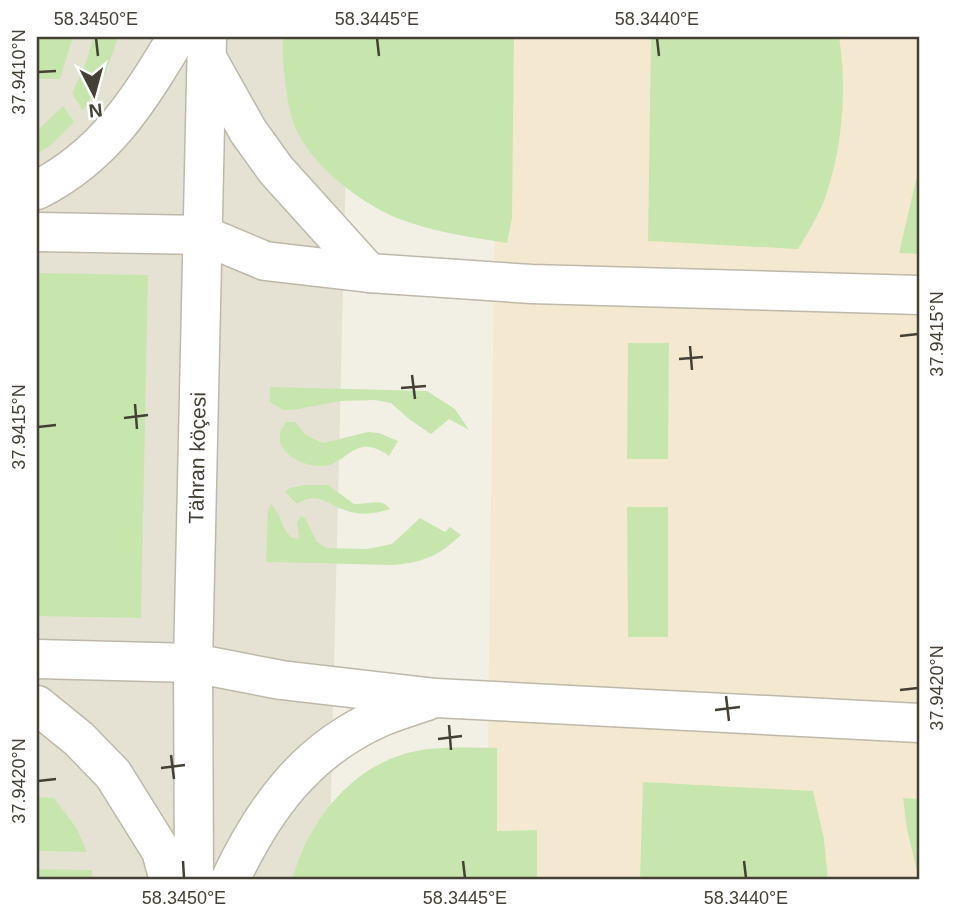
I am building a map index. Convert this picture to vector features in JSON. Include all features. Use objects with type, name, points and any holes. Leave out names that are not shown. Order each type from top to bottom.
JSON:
[{"type":"street","points":[[37,190],[55,181],[117,128],[144,93],[197,43],[248,131],[276,170],[369,273]]},
{"type":"street","name":"Tähran köçesi","points":[[194,880],[193,663],[203,235],[197,43]]},
{"type":"street","points":[[37,232],[203,235],[265,261],[369,273],[531,284],[919,295]]},
{"type":"street","points":[[37,659],[193,663],[281,680],[436,698],[919,723]]},
{"type":"street","points":[[230,880],[243,853],[277,798],[301,769],[336,742],[381,717],[436,698]]},
{"type":"street","points":[[37,705],[79,739],[113,774],[161,851],[169,880]]},
{"type":"shaded area","points":[[37,37],[349,37],[329,880],[37,880]]},
{"type":"shaded area","points":[[497,37],[919,37],[919,880],[486,880]]},
{"type":"green space","points":[[37,37],[73,37],[60,79],[37,79]]},
{"type":"green space","points":[[93,37],[118,37],[106,72],[83,111],[72,93],[86,63]]},
{"type":"green space","points":[[283,37],[514,37],[512,218],[507,243],[410,223],[368,203],[338,181],[312,155],[295,127],[285,83]]},
{"type":"green space","points":[[651,37],[839,37],[843,95],[837,155],[821,207],[798,249],[648,241]]},
{"type":"green space","points":[[63,106],[74,122],[52,144],[37,154],[37,131]]},
{"type":"green space","points":[[919,167],[919,254],[899,253]]},
{"type":"green space","points":[[37,273],[148,275],[141,618],[37,616]]},
{"type":"green space","points":[[628,343],[669,343],[668,459],[627,459]]},
{"type":"green space","points":[[270,387],[427,391],[455,409],[469,430],[449,419],[431,434],[391,403],[375,400],[341,401],[283,410],[270,402]]},
{"type":"green space","points":[[286,422],[295,422],[306,435],[323,443],[368,432],[379,433],[398,441],[389,456],[376,449],[363,447],[330,465],[316,466],[297,460],[283,448],[281,431]]},
{"type":"green space","points":[[328,485],[354,504],[378,502],[390,509],[362,514],[316,498],[297,504],[285,492],[290,488]]},
{"type":"green space","points":[[271,504],[292,538],[299,539],[297,523],[301,516],[305,518],[317,542],[326,548],[367,549],[392,544],[420,518],[445,532],[450,527],[461,535],[430,557],[404,564],[266,562],[268,510]]},
{"type":"green space","points":[[627,507],[668,507],[668,637],[628,637]]},
{"type":"green space","points":[[449,748],[497,748],[497,831],[537,830],[537,880],[292,880],[307,840],[318,821],[346,788],[362,775],[381,763],[412,752]]},
{"type":"green space","points":[[643,782],[813,791],[824,839],[828,880],[640,880]]},
{"type":"green space","points":[[37,797],[54,798],[77,829],[87,852],[37,851]]},
{"type":"green space","points":[[903,798],[919,799],[919,880],[907,829]]},
{"type":"green space","points":[[37,869],[92,870],[92,880],[37,880]]}]
